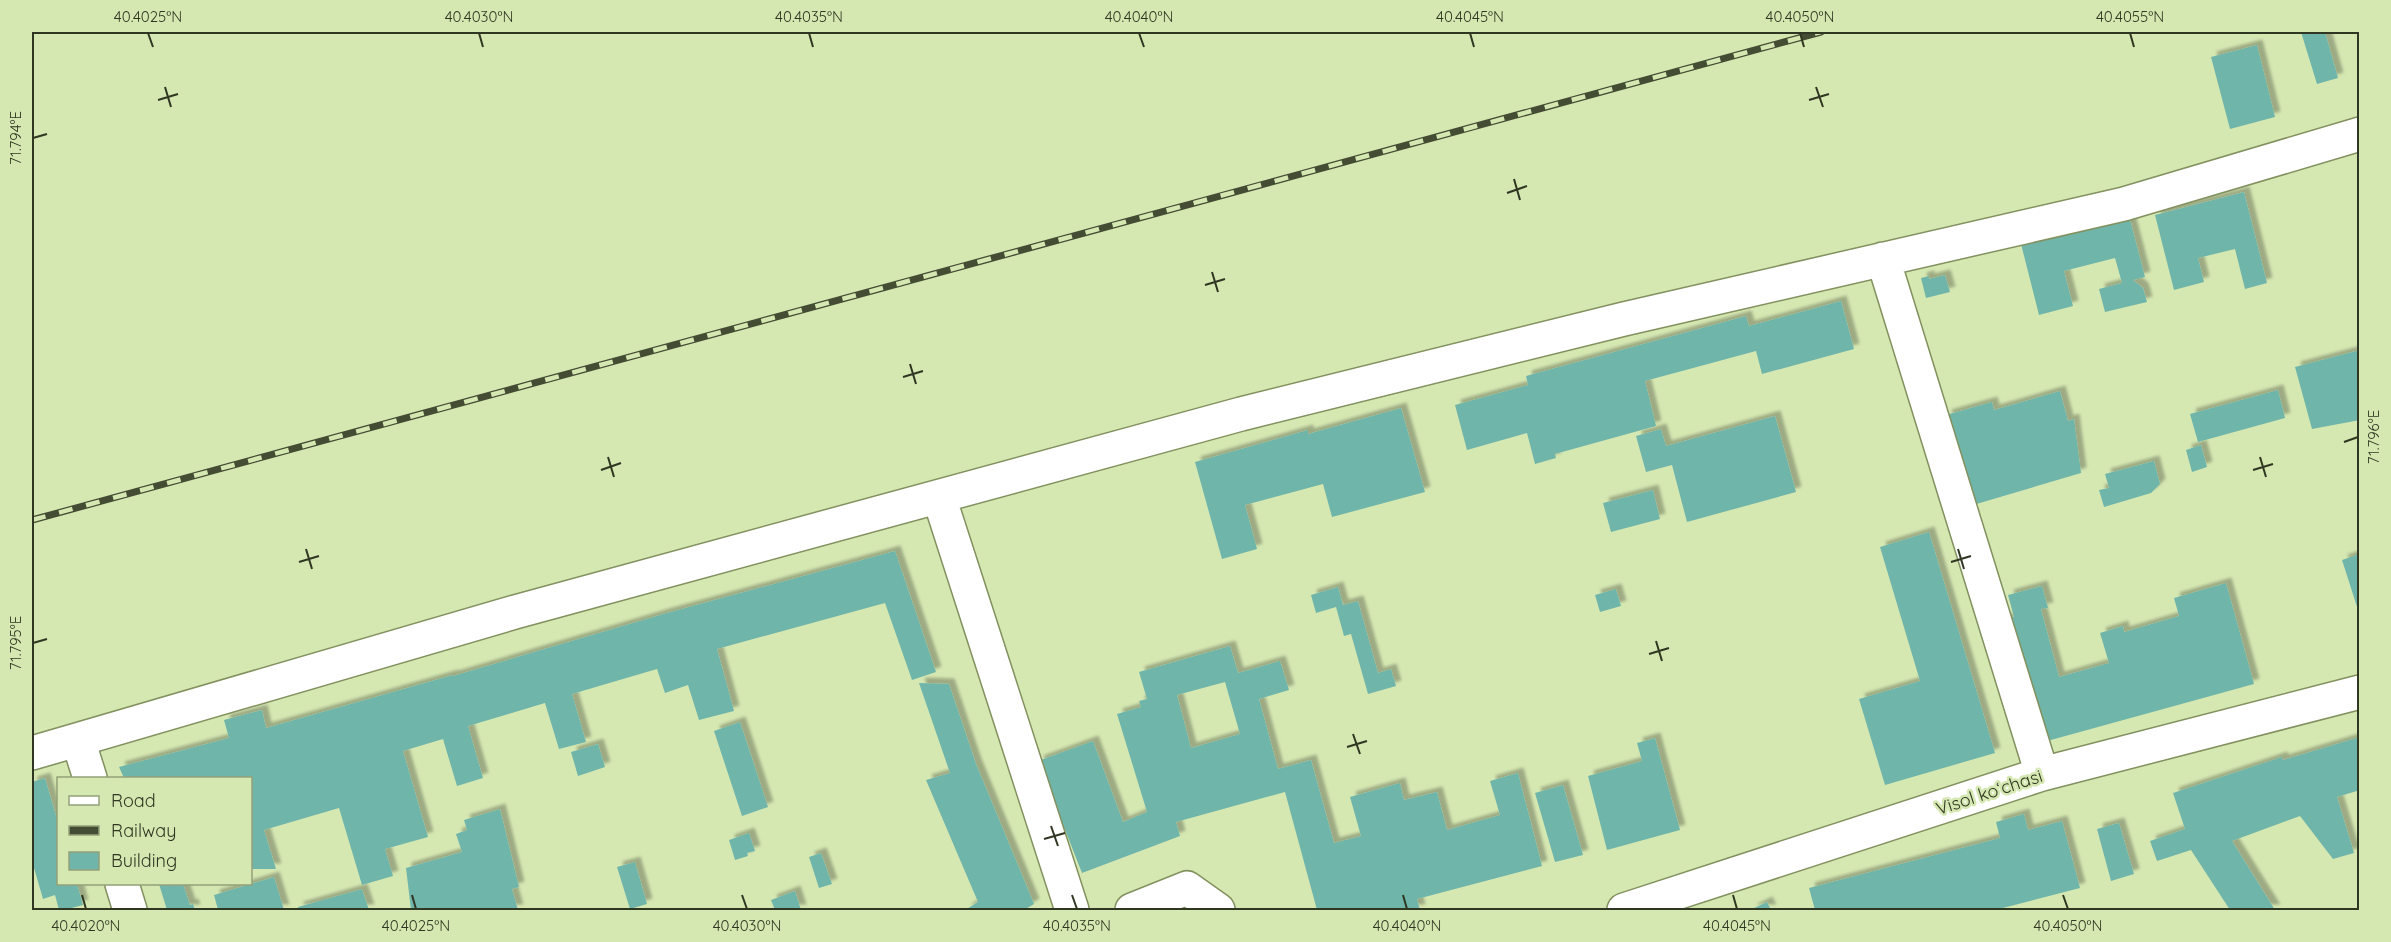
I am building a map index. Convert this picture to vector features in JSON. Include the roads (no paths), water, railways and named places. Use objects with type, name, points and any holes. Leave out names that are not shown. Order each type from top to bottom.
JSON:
[{"type":"street","points":[[32,753],[515,612],[1241,414],[1624,319],[2124,204],[2360,134]]},
{"type":"street","points":[[1883,259],[2042,774]]},
{"type":"street","points":[[939,497],[1072,910]]},
{"type":"street","name":"Visol koʻchasi","points":[[1624,910],[2042,774],[2360,692]]},
{"type":"street","points":[[78,740],[90,777]]},
{"type":"street","points":[[122,885],[130,910]]},
{"type":"street","points":[[1132,910],[1187,888],[1218,910]]},
{"type":"railway","points":[[32,520],[1821,32]]}]
